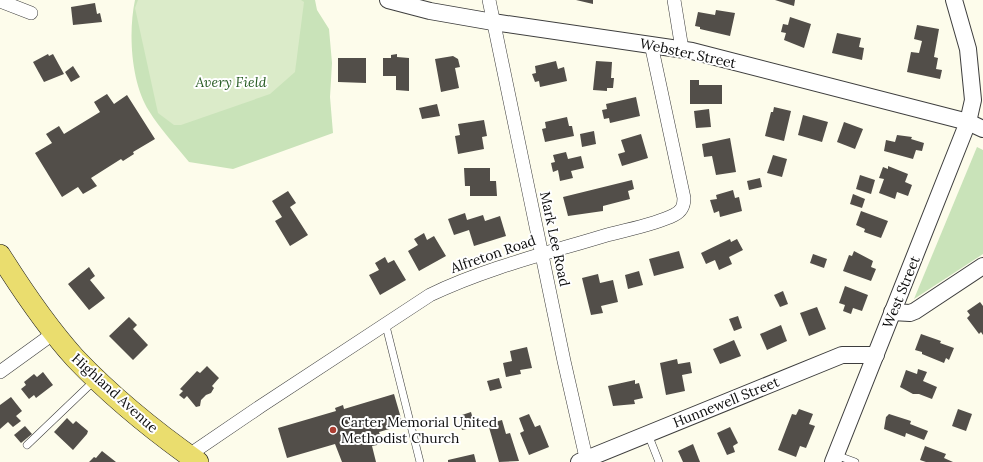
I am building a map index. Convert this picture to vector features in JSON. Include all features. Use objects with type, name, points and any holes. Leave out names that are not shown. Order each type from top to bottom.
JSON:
[{"type":"main road","name":"Highland Avenue","points":[[0,255],[54,333],[96,379],[138,417],[193,459]]},
{"type":"street","points":[[0,0],[31,13]]},
{"type":"street","name":"Webster Street","points":[[388,0],[430,10],[494,22],[682,49],[968,122],[983,129]]},
{"type":"street","name":"Mark Lee Road","points":[[489,0],[584,461]]},
{"type":"street","points":[[674,0],[682,49]]},
{"type":"street","name":"West Street","points":[[834,458],[968,122],[973,100],[968,49],[954,0]]},
{"type":"street","name":"Alfreton Road","points":[[193,459],[261,406],[386,326],[430,295],[542,254],[671,216],[682,208],[684,198],[679,168],[651,44]]},
{"type":"street","points":[[892,312],[915,312],[983,266]]},
{"type":"street","points":[[0,372],[54,333]]},
{"type":"street","name":"Hunnewell Street","points":[[584,461],[839,356],[849,354],[876,355]]},
{"type":"lane","points":[[386,326],[420,462]]},
{"type":"lane","points":[[27,445],[96,379]]},
{"type":"lane","points":[[648,434],[659,462]]},
{"type":"lane","points":[[834,458],[855,462]]},
{"type":"green space","name":"Avery Field","points":[[135,0],[315,0],[317,10],[329,29],[332,63],[330,97],[333,133],[233,169],[189,162],[153,118],[143,100],[138,86],[132,42]]},
{"type":"green space","points":[[138,0],[301,0],[304,2],[295,72],[270,94],[181,125],[174,125],[158,113],[135,8]]},
{"type":"green space","points":[[977,147],[983,150],[983,254],[914,299]]},
{"type":"building","points":[[576,0],[593,0],[593,4]]},
{"type":"building","points":[[775,0],[795,0],[794,6]]},
{"type":"building","points":[[95,3],[97,14],[100,13],[102,22],[73,25],[71,7]]},
{"type":"building","points":[[716,10],[735,13],[730,36],[700,29],[700,27],[695,26],[698,12],[715,15]]},
{"type":"building","points":[[790,17],[811,24],[804,48],[784,40],[786,33],[781,32],[783,24],[788,25]]},
{"type":"building","points":[[917,25],[939,29],[934,57],[938,58],[936,69],[942,70],[940,79],[907,72],[911,52],[919,53],[922,41],[914,39]]},
{"type":"building","points":[[837,33],[861,38],[859,47],[864,48],[862,60],[832,53]]},
{"type":"building","points":[[48,54],[49,56],[53,54],[64,74],[44,82],[33,62]]},
{"type":"building","points":[[397,54],[397,57],[409,58],[409,91],[396,90],[396,76],[383,76],[383,58],[391,58],[391,55]]},
{"type":"building","points":[[453,56],[458,59],[460,67],[455,68],[459,88],[441,92],[435,59]]},
{"type":"building","points":[[338,58],[366,58],[366,83],[338,82]]},
{"type":"building","points":[[556,61],[558,69],[564,67],[567,81],[540,87],[539,81],[535,82],[532,74],[536,73],[535,66]]},
{"type":"building","points":[[596,61],[612,62],[611,78],[614,78],[613,88],[607,88],[607,91],[593,90]]},
{"type":"building","points":[[73,66],[80,77],[71,82],[65,72]]},
{"type":"building","points":[[690,80],[699,80],[699,85],[722,85],[722,104],[690,104]]},
{"type":"building","points":[[107,94],[114,104],[127,95],[155,139],[133,152],[134,154],[123,161],[121,159],[91,178],[97,186],[83,194],[78,187],[62,197],[35,153],[52,143],[46,134],[59,126],[64,134],[100,112],[94,102]]},
{"type":"building","points":[[636,97],[640,116],[610,123],[609,118],[604,119],[602,110],[607,109],[606,104]]},
{"type":"building","points":[[437,104],[440,116],[422,119],[419,108]]},
{"type":"building","points":[[774,107],[791,111],[784,141],[765,136],[771,112],[773,112]]},
{"type":"building","points":[[709,109],[711,127],[696,128],[694,111]]},
{"type":"building","points":[[803,115],[828,122],[822,142],[798,135]]},
{"type":"building","points":[[567,117],[569,126],[572,126],[574,136],[545,142],[542,129],[546,128],[545,122]]},
{"type":"building","points":[[484,120],[487,136],[482,137],[484,149],[458,154],[455,136],[460,135],[458,124]]},
{"type":"building","points":[[844,122],[863,129],[855,149],[837,142]]},
{"type":"building","points":[[594,131],[596,144],[582,147],[580,134]]},
{"type":"building","points":[[641,134],[648,158],[622,166],[618,154],[625,152],[621,140]]},
{"type":"building","points":[[897,135],[912,137],[911,139],[924,143],[922,151],[916,150],[913,159],[884,151],[886,140],[895,142]]},
{"type":"building","points":[[730,138],[736,172],[716,175],[712,156],[704,157],[702,144]]},
{"type":"building","points":[[566,152],[568,159],[581,156],[584,168],[571,171],[573,178],[560,181],[558,170],[553,172],[551,163],[555,162],[553,155]]},
{"type":"building","points":[[773,155],[787,159],[782,177],[767,173]]},
{"type":"building","points":[[888,166],[908,174],[905,182],[912,185],[908,196],[897,192],[895,199],[879,193],[884,179],[879,178],[883,167],[888,169]]},
{"type":"building","points":[[464,168],[490,168],[490,181],[496,181],[497,196],[470,196],[470,186],[465,186]]},
{"type":"building","points":[[860,175],[875,180],[871,194],[856,189]]},
{"type":"building","points":[[760,178],[762,187],[749,190],[747,181]]},
{"type":"building","points":[[632,180],[634,189],[628,191],[630,199],[603,206],[603,211],[568,216],[563,197]]},
{"type":"building","points":[[733,190],[735,198],[739,197],[742,211],[720,217],[719,211],[714,213],[710,200],[717,199],[716,195]]},
{"type":"building","points":[[288,191],[296,203],[290,207],[308,235],[290,246],[275,221],[282,217],[272,201]]},
{"type":"building","points":[[853,194],[865,199],[862,208],[850,204]]},
{"type":"building","points":[[861,211],[888,221],[881,238],[864,232],[865,229],[856,225]]},
{"type":"building","points":[[465,213],[467,220],[483,215],[485,221],[500,216],[506,236],[474,246],[469,230],[454,235],[448,219]]},
{"type":"building","points":[[424,233],[427,240],[434,236],[446,256],[419,271],[408,251],[418,245],[414,239]]},
{"type":"building","points":[[730,239],[731,242],[737,239],[743,250],[729,257],[732,264],[719,270],[715,260],[706,264],[701,253]]},
{"type":"building","points":[[679,251],[684,268],[654,276],[649,259]]},
{"type":"building","points":[[854,251],[873,261],[871,267],[876,269],[871,281],[843,271],[849,255],[852,256]]},
{"type":"building","points":[[813,254],[827,259],[824,268],[810,263]]},
{"type":"building","points":[[385,257],[388,263],[394,260],[406,280],[380,295],[369,275],[379,270],[375,263]]},
{"type":"building","points":[[89,267],[95,276],[90,280],[105,298],[89,310],[68,284]]},
{"type":"building","points":[[639,271],[643,285],[628,289],[625,275]]},
{"type":"building","points":[[598,274],[600,283],[613,280],[618,302],[601,306],[603,313],[591,315],[582,278]]},
{"type":"building","points":[[845,286],[868,295],[862,311],[853,308],[851,314],[843,311],[845,305],[839,303]]},
{"type":"building","points":[[783,291],[788,304],[780,307],[774,295]]},
{"type":"building","points":[[980,302],[983,306],[983,335],[981,332],[979,334],[967,318],[970,315],[967,311]]},
{"type":"building","points":[[817,307],[826,329],[809,336],[800,313]]},
{"type":"building","points":[[738,316],[742,328],[734,331],[729,319]]},
{"type":"building","points":[[129,317],[137,325],[133,329],[148,345],[133,360],[109,336]]},
{"type":"building","points":[[781,325],[787,341],[767,350],[760,334]]},
{"type":"building","points":[[921,334],[941,341],[940,343],[954,348],[949,360],[946,358],[944,363],[915,350]]},
{"type":"building","points":[[734,340],[741,356],[720,364],[713,349]]},
{"type":"building","points":[[527,347],[532,368],[520,370],[521,374],[506,377],[503,363],[512,361],[510,351]]},
{"type":"building","points":[[677,359],[678,364],[690,362],[692,373],[682,375],[685,391],[666,395],[660,363]]},
{"type":"building","points":[[207,366],[219,378],[212,386],[214,388],[211,393],[206,395],[201,400],[200,406],[196,407],[187,396],[184,399],[179,395],[183,391],[180,389],[197,371],[200,373]]},
{"type":"building","points":[[918,369],[927,372],[923,381],[937,387],[932,399],[919,394],[913,394],[900,387],[906,370],[917,374]]},
{"type":"building","points":[[43,372],[53,385],[36,398],[34,395],[29,399],[21,389],[26,385],[24,382],[34,374],[37,377]]},
{"type":"building","points":[[499,378],[502,388],[490,391],[487,381]]},
{"type":"building","points":[[635,380],[635,384],[639,383],[643,398],[634,400],[635,404],[613,406],[608,386]]},
{"type":"building","name":"Carter Memorial United Methodist Church","points":[[394,394],[403,425],[379,432],[381,438],[377,445],[372,446],[376,462],[342,462],[335,444],[287,458],[278,428],[336,411],[335,408],[343,405],[344,409]]},
{"type":"building","points":[[11,397],[22,411],[16,416],[21,421],[13,427],[8,422],[0,429],[0,405]]},
{"type":"building","points":[[799,409],[813,414],[809,424],[815,426],[806,448],[800,446],[796,457],[778,450],[792,414],[796,415]]},
{"type":"building","points":[[958,409],[972,414],[966,431],[952,426]]},
{"type":"building","points":[[471,412],[475,427],[462,430],[459,416]]},
{"type":"building","points":[[529,414],[535,427],[540,425],[549,447],[529,455],[520,433],[524,431],[519,418]]},
{"type":"building","points":[[889,414],[911,421],[910,424],[928,431],[924,440],[906,433],[905,437],[884,429],[886,417]]},
{"type":"building","points":[[67,418],[73,424],[76,421],[88,431],[73,450],[54,432]]},
{"type":"building","points":[[502,420],[506,434],[510,433],[519,461],[499,462],[488,424]]},
{"type":"building","points":[[25,426],[32,434],[21,443],[14,435]]},
{"type":"building","points":[[730,427],[738,443],[733,446],[735,452],[727,455],[717,433]]},
{"type":"building","points":[[693,444],[700,462],[683,462],[678,451]]},
{"type":"building","points":[[925,446],[946,454],[944,458],[953,462],[926,462],[920,460]]},
{"type":"building","points":[[102,451],[116,462],[89,462],[94,457],[96,458]]},
{"type":"building","points":[[474,454],[476,462],[448,462],[448,460]]},
{"type":"place","name":"Carter Memorial United Methodist Church","points":[[333,430]]}]
